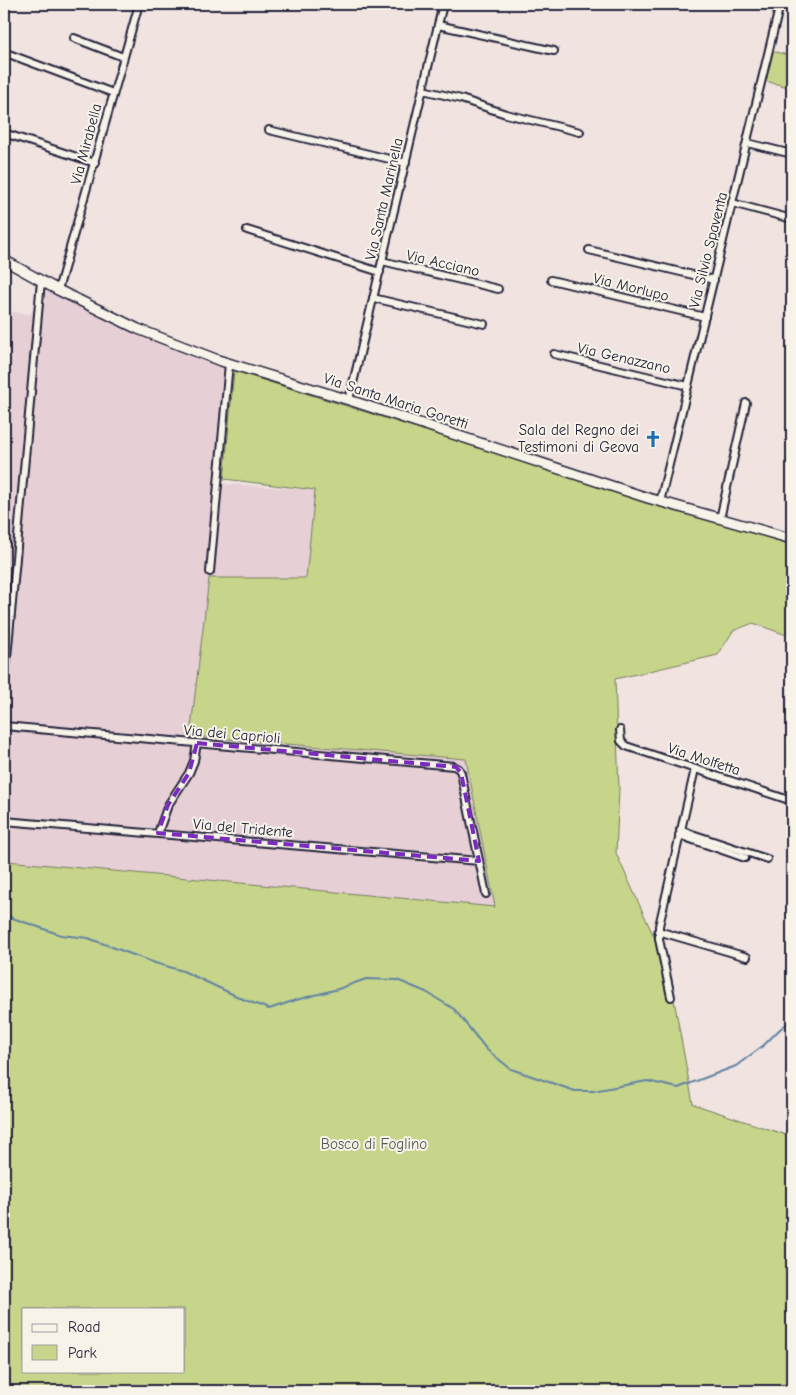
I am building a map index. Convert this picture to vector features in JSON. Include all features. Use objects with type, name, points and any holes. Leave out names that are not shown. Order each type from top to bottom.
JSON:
[{"type":"main road","name":"Via Santa Maria Goretti","points":[[4,260],[40,281],[157,337],[229,364],[349,400],[660,502],[792,539]]},
{"type":"street","name":"Via Mirabella","points":[[58,290],[138,4]]},
{"type":"street","name":"Via Santa Marinella","points":[[349,400],[443,4]]},
{"type":"street","name":"Via Silvio Spaventa","points":[[660,502],[780,4]]},
{"type":"street","points":[[438,24],[554,51]]},
{"type":"street","points":[[74,38],[124,57]]},
{"type":"street","points":[[6,53],[113,93]]},
{"type":"street","points":[[423,90],[506,114],[580,132]]},
{"type":"street","points":[[269,130],[406,163]]},
{"type":"street","points":[[4,133],[95,163]]},
{"type":"street","points":[[747,143],[792,154]]},
{"type":"street","points":[[732,204],[792,219]]},
{"type":"street","points":[[247,230],[380,272]]},
{"type":"street","points":[[589,250],[714,280]]},
{"type":"street","name":"Via Acciano","points":[[382,261],[498,289]]},
{"type":"street","name":"Via Morlupo","points":[[551,280],[705,317]]},
{"type":"street","points":[[4,691],[40,281]]},
{"type":"street","points":[[374,298],[484,324]]},
{"type":"street","name":"Via Genazzano","points":[[554,354],[688,386]]},
{"type":"street","points":[[210,572],[229,364]]},
{"type":"street","points":[[720,519],[746,403]]},
{"type":"street","name":"Via dei Caprioli","points":[[4,726],[452,766],[461,773],[479,861]]},
{"type":"street","name":"Via Molfetta","points":[[620,730],[621,741],[626,746],[792,801]]},
{"type":"street","points":[[158,833],[168,805],[191,769],[197,743]]},
{"type":"street","points":[[671,997],[658,931],[659,921],[695,769]]},
{"type":"street","name":"Via del Tridente","points":[[4,821],[479,861]]},
{"type":"street","points":[[680,833],[746,858]]},
{"type":"street","points":[[680,833],[767,860]]},
{"type":"street","points":[[479,861],[486,894]]},
{"type":"street","points":[[658,931],[747,957]]},
{"type":"highlighted area","points":[[197,743],[456,767],[461,773],[479,861],[158,833],[168,805],[189,773]]},
{"type":"shaded area","points":[[48,288],[140,335],[223,367],[213,483],[315,490],[306,578],[191,736],[466,759],[495,907],[7,861],[10,826],[4,825],[4,311],[30,314]]},
{"type":"green space","points":[[772,51],[792,56],[792,88],[765,81]]},
{"type":"green space","name":"Bosco di Foglino","points":[[234,371],[792,545],[792,637],[753,623],[733,631],[718,655],[615,679],[619,789],[616,853],[655,939],[664,945],[693,1104],[792,1137],[792,1391],[4,1391],[4,864],[7,861],[495,907],[466,759],[190,736],[209,578],[306,578],[315,490],[224,479]]},
{"type":"waterway","points":[[4,915],[61,935],[88,938],[155,963],[183,971],[269,1009],[366,979],[397,980],[426,992],[454,1009],[487,1050],[511,1069],[575,1091],[593,1091],[647,1081],[678,1088],[736,1066],[764,1045],[792,1020]]},
{"type":"place","name":"Sala del Regno dei Testimoni di Geova","points":[[653,439]]}]
